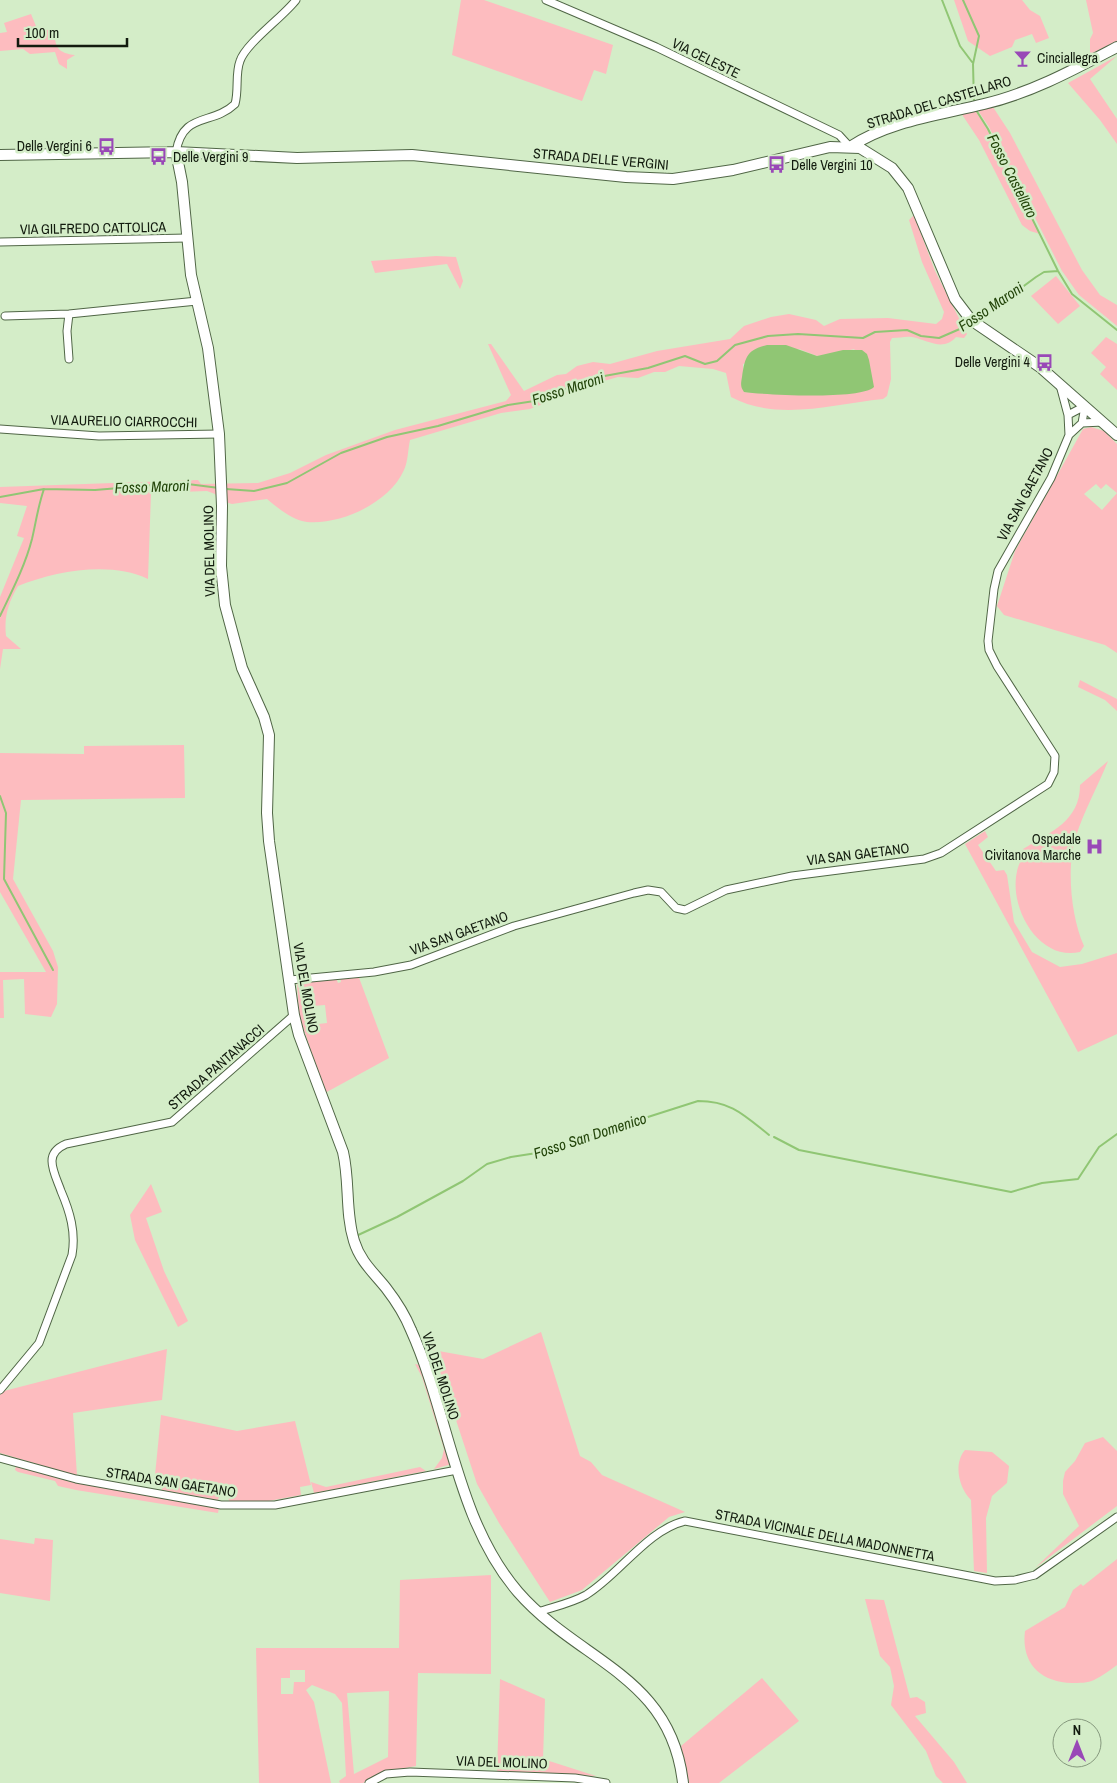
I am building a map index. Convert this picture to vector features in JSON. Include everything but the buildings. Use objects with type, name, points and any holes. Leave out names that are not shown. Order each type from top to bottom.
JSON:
[{"type":"street","points":[[176,152],[180,137],[187,127],[192,123],[220,114],[235,104],[238,88],[238,67],[244,53],[296,0]]},
{"type":"street","name":"VIA CELESTE","points":[[546,0],[656,47],[839,135],[850,147]]},
{"type":"street","name":"STRADA DEL CASTELLARO","points":[[850,147],[880,132],[1001,100],[1070,72],[1117,46]]},
{"type":"street","name":"STRADA DELLE VERGINI","points":[[0,155],[176,152],[297,158],[435,156],[626,177],[673,179],[733,170],[830,147],[850,147],[874,154],[901,177],[914,199],[948,282],[965,314],[977,327],[1022,354],[1059,383],[1117,435]]},
{"type":"street","name":"VIA DEL MOLINO","points":[[176,152],[182,182],[191,275],[208,348],[219,434],[222,506],[221,566],[225,605],[242,668],[264,717],[268,735],[267,813],[269,842],[294,1015],[348,1169],[348,1216],[354,1243],[362,1258],[396,1303],[412,1332],[457,1470],[483,1535],[501,1568],[518,1591],[538,1612],[633,1684],[648,1699],[662,1717],[671,1735],[678,1754],[682,1783]]},
{"type":"street","name":"VIA GILFREDO CATTOLICA","points":[[0,242],[186,238]]},
{"type":"street","points":[[5,316],[69,314],[197,301]]},
{"type":"street","points":[[69,314],[67,331],[69,359]]},
{"type":"street","name":"VIA SAN GAETANO","points":[[1059,383],[1068,415],[1069,435]]},
{"type":"street","points":[[1068,415],[1085,406]]},
{"type":"street","points":[[1085,406],[1082,423],[1103,422]]},
{"type":"street","name":"VIA SAN GAETANO","points":[[290,980],[392,969],[411,965],[514,926],[634,892],[648,890],[662,892],[676,908],[685,910],[720,892],[744,886],[809,873],[924,858],[940,853],[1048,784],[1054,772],[1054,756],[997,666],[989,650],[988,641],[998,571],[1051,478],[1069,435],[1082,423]]},
{"type":"street","name":"VIA AURELIO CIARROCCHI","points":[[0,429],[99,436],[219,434]]},
{"type":"street","name":"STRADA PANTANACCI","points":[[0,1390],[39,1343],[72,1256],[74,1240],[72,1224],[52,1160],[56,1151],[66,1144],[172,1122],[294,1015]]},
{"type":"street","name":"STRADA SAN GAETANO","points":[[0,1458],[76,1479],[221,1505],[242,1506],[275,1505],[457,1470]]},
{"type":"street","name":"STRADA VICINALE DELLA MADONNETTA","points":[[538,1612],[586,1595],[655,1537],[673,1524],[685,1521],[995,1581],[1015,1580],[1034,1575],[1117,1517]]},
{"type":"street","name":"VIA DEL MOLINO","points":[[369,1783],[386,1774],[410,1772],[575,1778],[606,1783]]},
{"type":"shaded area","points":[[461,0],[484,0],[613,45],[606,74],[594,70],[582,101],[452,55]]},
{"type":"shaded area","points":[[954,0],[1022,0],[1030,10],[1040,16],[1049,38],[1036,43],[1032,34],[1015,40],[1012,47],[990,56],[968,41]]},
{"type":"shaded area","points":[[1086,0],[1117,0],[1117,41],[1090,54],[1090,39],[1093,33]]},
{"type":"shaded area","points":[[31,14],[38,31],[55,29],[55,40],[58,48],[75,55],[67,60],[67,69],[59,64],[55,52],[30,54],[23,49],[0,51],[0,33],[7,32],[4,23]]},
{"type":"shaded area","points":[[1117,56],[1090,79],[1117,119],[1117,144],[1100,120],[1068,83]]},
{"type":"shaded area","points":[[980,105],[993,107],[1010,133],[1082,270],[1100,295],[1117,305],[1117,326],[1079,295],[1062,271],[989,127],[979,112]]},
{"type":"shaded area","points":[[975,110],[987,129],[1040,234],[1030,231],[1022,225],[979,140],[961,113]]},
{"type":"shaded area","points":[[914,215],[935,271],[967,334],[964,338],[956,337],[946,344],[935,344],[912,337],[892,338],[890,342],[891,379],[887,396],[883,399],[806,409],[767,409],[731,397],[726,373],[713,369],[679,366],[665,372],[654,372],[638,378],[618,377],[593,384],[530,409],[501,413],[410,440],[404,470],[388,492],[363,509],[335,520],[321,522],[301,521],[267,499],[232,504],[218,500],[215,494],[207,491],[151,493],[148,579],[117,570],[100,569],[66,572],[18,586],[8,610],[6,636],[21,649],[3,649],[0,669],[0,597],[24,538],[17,536],[27,506],[0,503],[0,487],[198,480],[201,484],[258,483],[290,473],[326,455],[395,430],[506,401],[511,395],[488,344],[491,344],[524,391],[557,375],[566,374],[577,366],[593,362],[610,364],[657,351],[730,339],[744,326],[771,317],[789,314],[816,320],[824,326],[840,319],[888,318],[936,324],[942,319],[944,312],[922,262],[909,220]],"holes":[[[799,349],[817,356],[855,349],[806,395],[744,392],[743,364]]]},
{"type":"shaded area","points":[[436,256],[456,257],[463,281],[460,289],[447,264],[375,273],[371,261]]},
{"type":"shaded area","points":[[1056,276],[1080,306],[1058,324],[1031,296]]},
{"type":"shaded area","points":[[1106,337],[1117,344],[1117,390],[1100,374],[1106,367],[1091,353]]},
{"type":"shaded area","points":[[767,345],[786,345],[817,356],[843,350],[862,350],[867,354],[869,360],[874,387],[851,394],[812,396],[744,392],[741,383],[746,360],[755,349]]},
{"type":"shaded area","points":[[1091,427],[1104,431],[1117,444],[1117,493],[1117,653],[1105,645],[1004,615],[997,606],[1015,551],[1083,429]],"holes":[[[1096,484],[1101,489],[1106,484],[1117,493],[1102,510],[1084,494]]]},
{"type":"shaded area","points":[[1080,680],[1117,699],[1117,711],[1105,700],[1078,687]]},
{"type":"shaded area","points":[[184,745],[185,798],[21,800],[13,879],[53,951],[58,967],[57,1004],[51,1017],[25,1014],[24,979],[3,980],[4,1018],[0,1018],[0,972],[46,972],[0,892],[0,753],[84,754],[84,746]]},
{"type":"shaded area","points":[[1108,761],[1076,836],[1071,862],[1073,907],[1084,946],[1080,952],[1063,952],[1048,946],[1035,935],[1025,920],[1018,903],[1016,886],[1018,869],[1025,854],[1023,849],[1053,831],[1069,817],[1079,797],[1080,785]]},
{"type":"shaded area","points":[[985,831],[988,837],[978,845],[996,871],[1004,870],[1007,875],[1014,922],[1032,952],[1060,967],[1082,964],[1117,953],[1117,1034],[1078,1052],[965,844]]},
{"type":"shaded area","points":[[358,975],[389,1058],[325,1093],[299,1015],[297,982],[336,978],[338,983],[341,982],[340,976]],"holes":[[[325,1005],[327,1023],[310,1025],[309,1012],[313,1011],[313,1006]]]},
{"type":"shaded area","points":[[151,1184],[162,1212],[146,1218],[164,1271],[188,1321],[178,1327],[135,1240],[130,1215]]},
{"type":"shaded area","points":[[541,1332],[580,1456],[591,1462],[602,1475],[685,1512],[669,1517],[582,1590],[550,1602],[499,1523],[477,1484],[433,1350],[483,1359]]},
{"type":"shaded area","points":[[167,1349],[162,1400],[73,1413],[77,1476],[0,1453],[0,1395],[4,1391]]},
{"type":"shaded area","points":[[415,1364],[420,1365],[452,1464],[434,1469],[442,1458],[444,1449],[422,1377]]},
{"type":"shaded area","points":[[161,1415],[237,1431],[295,1421],[311,1485],[300,1487],[301,1495],[263,1502],[229,1501],[228,1495],[220,1493],[218,1500],[162,1490],[162,1487],[154,1485]]},
{"type":"shaded area","points":[[1103,1437],[1117,1451],[1117,1506],[1035,1568],[1079,1526],[1063,1494],[1065,1472],[1075,1461],[1085,1443]]},
{"type":"shaded area","points":[[965,1450],[992,1452],[1009,1466],[1007,1483],[992,1496],[986,1518],[987,1573],[974,1571],[971,1500],[963,1489],[958,1469],[961,1456]]},
{"type":"shaded area","points":[[16,1466],[71,1482],[219,1507],[218,1513],[58,1486],[55,1481],[18,1472],[15,1470]]},
{"type":"shaded area","points":[[420,1467],[426,1471],[314,1493],[311,1482],[326,1487]]},
{"type":"shaded area","points":[[35,1538],[53,1540],[50,1601],[0,1593],[0,1539],[34,1544]]},
{"type":"shaded area","points":[[1117,1559],[1117,1665],[1092,1681],[1086,1682],[1061,1682],[1042,1675],[1035,1669],[1026,1652],[1025,1631],[1065,1607],[1073,1590],[1081,1584],[1083,1586]]},
{"type":"shaded area","points":[[491,1575],[491,1674],[418,1673],[416,1766],[384,1772],[363,1783],[340,1783],[339,1781],[346,1776],[342,1703],[335,1694],[312,1685],[306,1690],[314,1702],[331,1783],[259,1783],[256,1648],[399,1648],[400,1580]],"holes":[[[290,1670],[305,1670],[305,1682],[294,1682],[293,1694],[281,1694],[281,1678],[290,1678]],[[389,1691],[388,1757],[354,1774],[347,1693]]]},
{"type":"shaded area","points":[[865,1599],[884,1600],[910,1698],[917,1697],[925,1702],[926,1713],[915,1716],[954,1762],[967,1783],[943,1783],[936,1776],[926,1751],[891,1705],[894,1686],[890,1667],[880,1656]]},
{"type":"shaded area","points":[[762,1678],[799,1721],[719,1783],[689,1783],[681,1746]]},
{"type":"shaded area","points":[[500,1679],[545,1699],[543,1759],[596,1776],[497,1772]]},
{"type":"waterway","points":[[942,0],[960,46],[972,62]]},
{"type":"waterway","name":"Fosso Castellaro","points":[[963,0],[979,36],[973,64],[974,103]]},
{"type":"waterway","name":"Fosso Castellaro","points":[[976,110],[988,129],[1058,271],[1072,294],[1117,330]]},
{"type":"waterway","name":"Fosso Maroni","points":[[978,320],[1044,272],[1058,271]]},
{"type":"waterway","name":"Fosso Maroni","points":[[226,489],[254,491],[287,483],[341,453],[387,437],[438,426],[508,405],[541,400],[588,379],[648,368],[685,356],[705,364],[717,361],[735,345],[768,336],[798,334],[863,338],[875,332],[907,330],[921,336],[939,338],[969,325]]},
{"type":"waterway","name":"Fosso Maroni","points":[[0,497],[44,489],[95,490],[180,483],[219,488]]},
{"type":"waterway","points":[[0,616],[26,559],[44,489]]},
{"type":"waterway","points":[[0,796],[6,813],[4,879],[53,970]]},
{"type":"waterway","name":"Fosso San Domenico","points":[[356,1236],[397,1217],[463,1181],[487,1164],[511,1157],[556,1150],[579,1139],[698,1101],[728,1106],[744,1115],[769,1135]]},
{"type":"waterway","name":"Fosso San Domenico","points":[[774,1137],[799,1150],[1011,1192],[1042,1183],[1078,1179],[1099,1147],[1117,1134]]},
{"type":"place","name":"Cinciallegra","points":[[1023,58]]},
{"type":"place","name":"Delle Vergini 6","points":[[106,146]]},
{"type":"place","name":"Delle Vergini 9","points":[[159,157]]},
{"type":"place","name":"Delle Vergini 10","points":[[777,165]]},
{"type":"place","name":"Delle Vergini 4","points":[[1044,362]]},
{"type":"place","name":"Ospedale Civitanova Marche","points":[[1095,847]]}]
